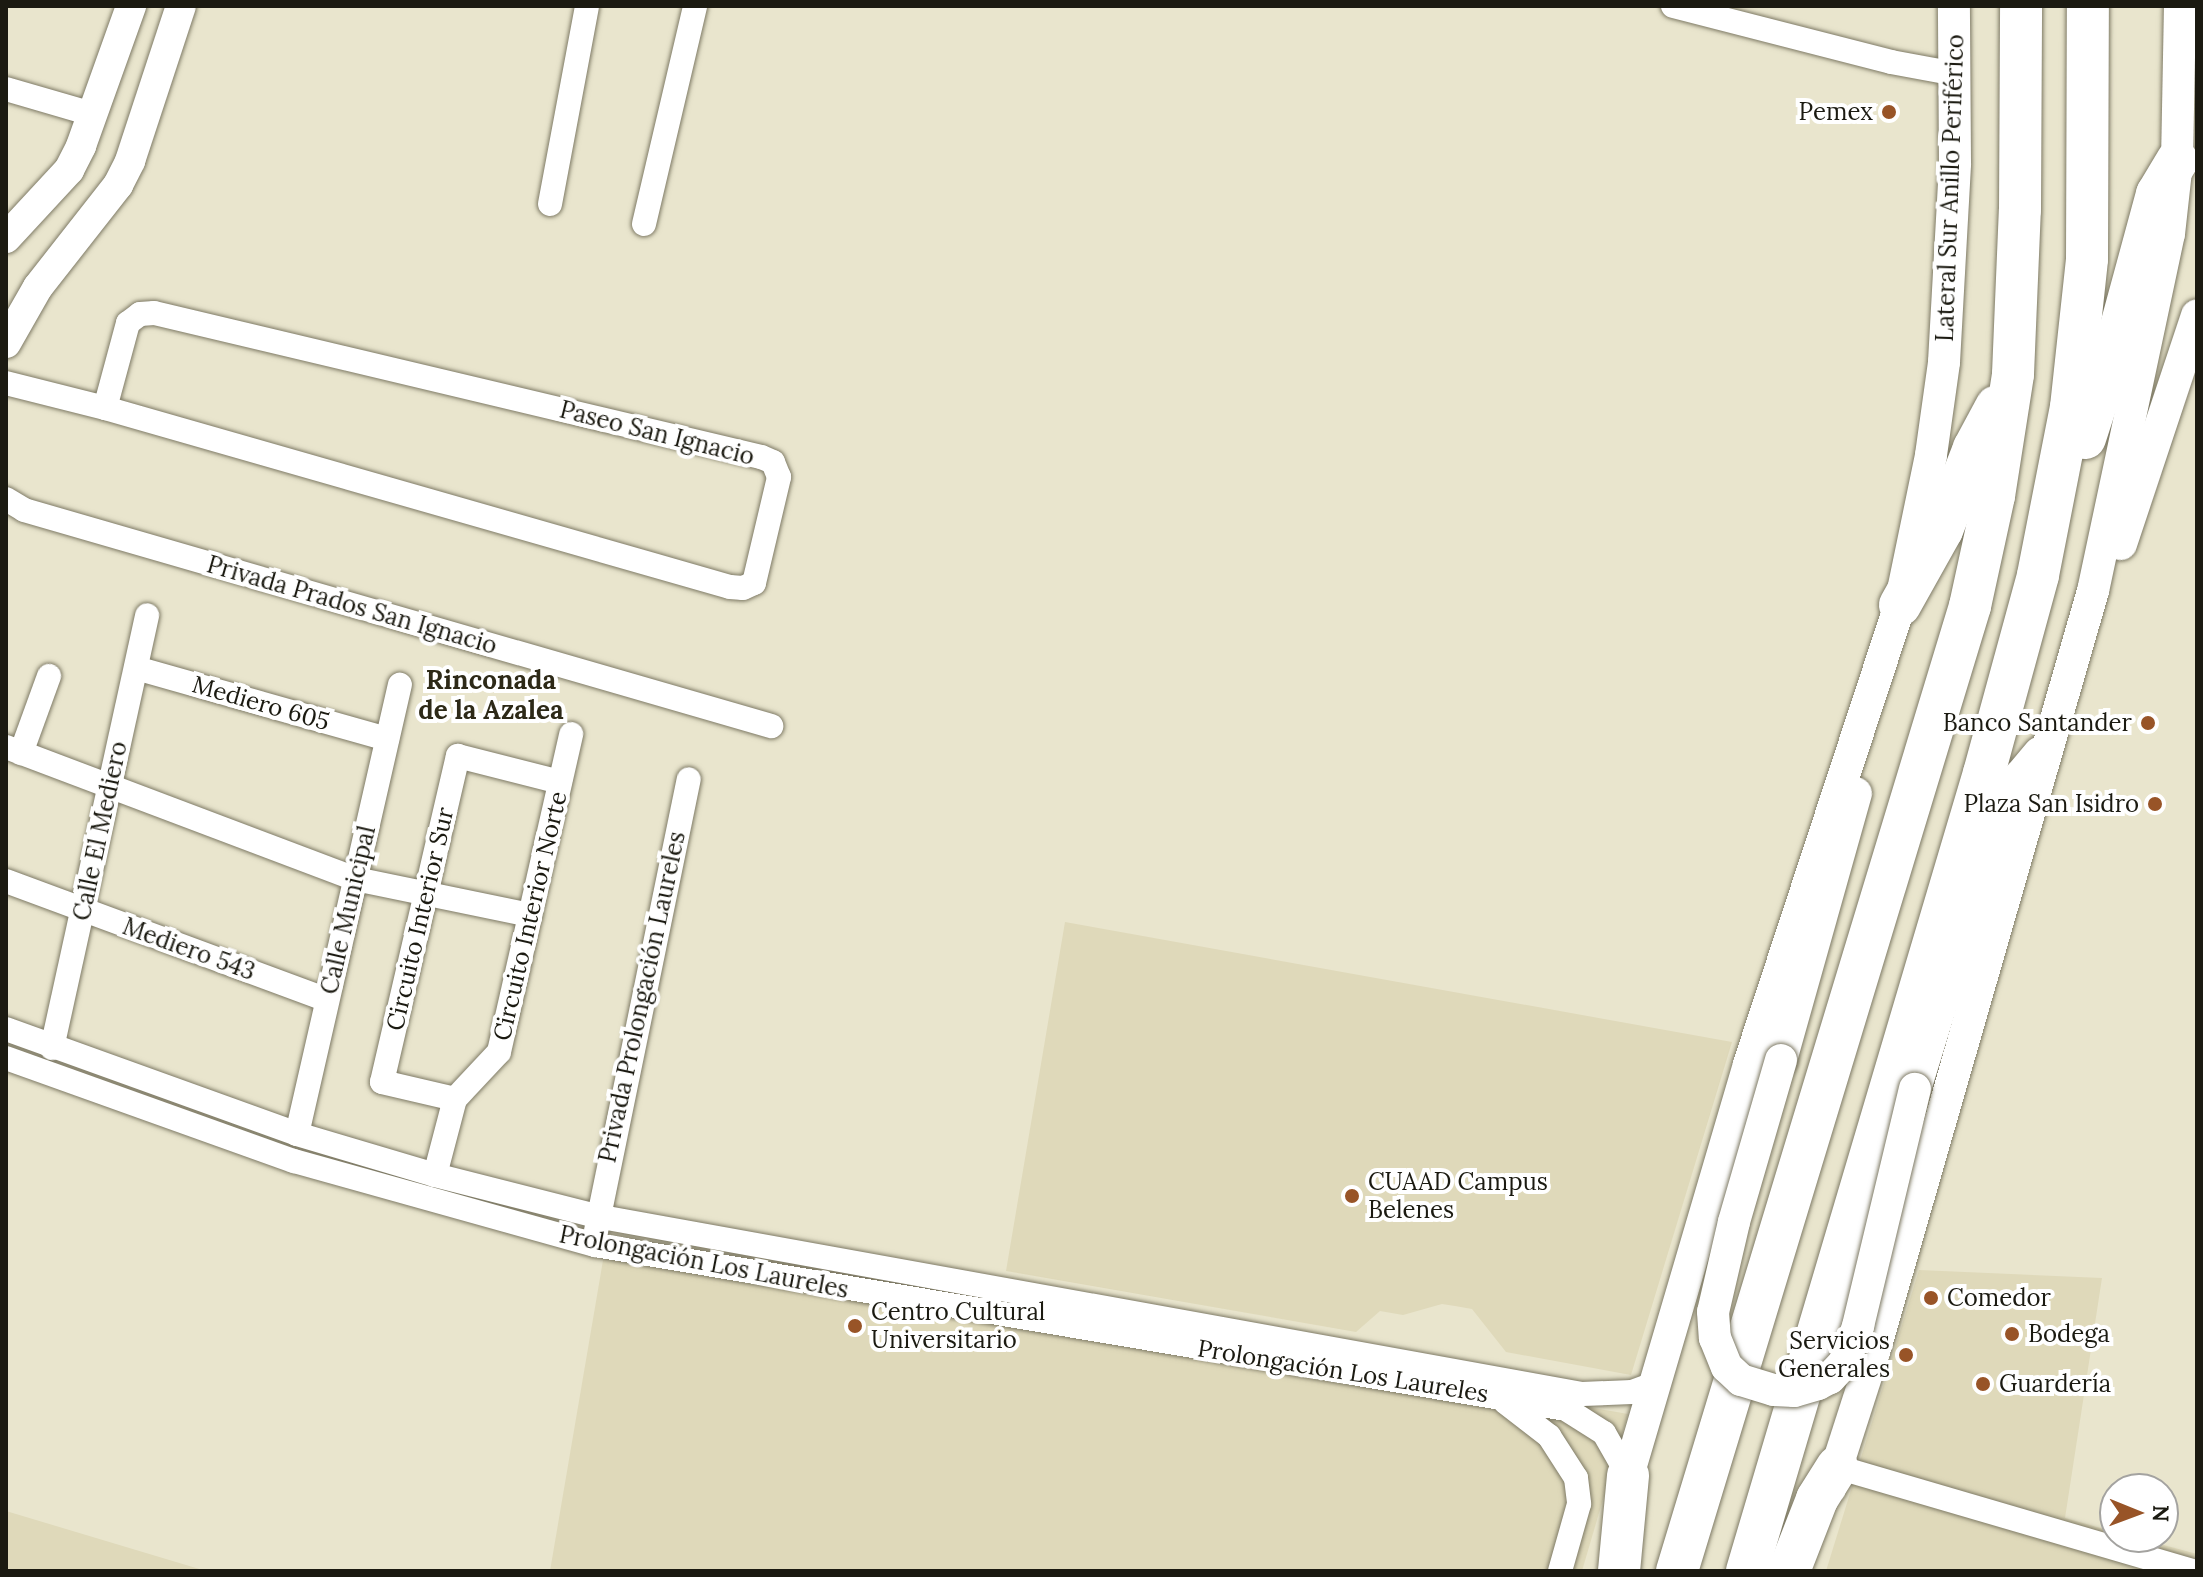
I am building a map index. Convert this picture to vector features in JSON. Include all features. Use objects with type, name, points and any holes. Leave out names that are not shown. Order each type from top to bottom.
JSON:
[{"type":"highway","points":[[2003,6],[2022,52]]},
{"type":"highway","points":[[1677,1571],[1944,704],[1970,606],[1994,496],[2013,374],[2020,210],[2021,6]]},
{"type":"highway","points":[[2038,575],[2071,407],[2087,259],[2088,6]]},
{"type":"highway","points":[[1747,1571],[1984,773],[2063,487],[2104,380],[2157,194],[2177,161]]},
{"type":"highway","points":[[1900,605],[1942,530],[1974,448],[2013,374]]},
{"type":"highway","points":[[1789,1571],[1817,1499],[1837,1467]]},
{"type":"highway","points":[[1619,1571],[1628,1475]]},
{"type":"main road","name":"Lateral Sur Anillo Periférico","points":[[1602,1571],[1654,1384],[1783,953],[1900,605],[1931,455],[1944,362],[1952,251],[1956,74],[1954,6]]},
{"type":"main road","points":[[1802,1571],[1874,1352],[2093,591],[2169,234],[2189,71],[2180,6]]},
{"type":"main road","points":[[2093,591],[2112,571],[2197,315]]},
{"type":"main road","points":[[1870,695],[1873,722],[1862,772],[1734,1222],[1713,1312],[1715,1338],[1727,1367],[1741,1380],[1774,1390],[1794,1391],[1818,1384],[1830,1378],[1844,1363],[1858,1326],[1915,1089],[2007,796],[2050,739]]},
{"type":"street","points":[[6,238],[69,170],[81,146],[131,6]]},
{"type":"street","points":[[6,343],[21,311],[105,205],[130,161],[181,6]]},
{"type":"street","points":[[550,204],[587,6]]},
{"type":"street","points":[[644,224],[695,6]]},
{"type":"street","points":[[1673,6],[1891,62],[1956,74]]},
{"type":"street","points":[[6,89],[92,114]]},
{"type":"street","points":[[81,146],[130,161]]},
{"type":"street","name":"Paseo San Ignacio","points":[[6,383],[105,408],[730,587],[743,588],[754,583],[779,477],[773,462],[761,457],[154,313],[140,314],[128,323],[105,408]]},
{"type":"street","name":"Privada Prados San Ignacio","points":[[12,507],[771,726]]},
{"type":"street","name":"Calle El Mediero","points":[[52,1048],[147,615]]},
{"type":"street","name":"Mediero 605","points":[[136,668],[387,739]]},
{"type":"street","points":[[49,676],[14,750],[109,789],[355,879],[530,915]]},
{"type":"street","name":"Calle Municipal","points":[[297,1134],[400,685]]},
{"type":"street","name":"Circuito Interior Norte","points":[[435,1175],[455,1099],[499,1052],[571,734]]},
{"type":"street","name":"Circuito Interior Sur","points":[[455,1099],[382,1082],[458,756],[560,782]]},
{"type":"street","name":"Privada Prolongación Laureles","points":[[595,1245],[596,1216],[689,779]]},
{"type":"street","name":"Mediero 543","points":[[6,881],[327,1000]]},
{"type":"street","name":"Prolongación Los Laureles","points":[[6,1029],[297,1134],[435,1175],[596,1216],[1019,1306],[1493,1396],[1607,1395],[1632,1392],[1654,1384]]},
{"type":"street","name":"Prolongación Los Laureles","points":[[6,1058],[294,1161],[595,1245],[1019,1306],[1553,1397],[1604,1433],[1628,1475]]},
{"type":"street","points":[[1493,1396],[1537,1424],[1559,1449],[1576,1478],[1579,1504],[1560,1571]]},
{"type":"street","points":[[1837,1467],[2192,1571]]},
{"type":"shaded area","name":"CUAAD Campus Belenes","points":[[1065,922],[1732,1042],[1631,1375],[1506,1352],[1472,1309],[1455,1306],[1442,1304],[1403,1315],[1380,1311],[1356,1332],[1006,1271]]},
{"type":"shaded area","name":"Centro Cultural Universitario","points":[[607,1237],[1628,1414],[1582,1571],[550,1571]]},
{"type":"shaded area","points":[[1919,1270],[2102,1278],[2065,1518],[2099,1528],[2099,1553],[2179,1553],[2179,1549],[2197,1554],[2197,1571],[1826,1571]]},
{"type":"shaded area","points":[[6,1511],[206,1571],[6,1571]]},
{"type":"place","name":"Pemex","points":[[1889,112]]},
{"type":"place","name":"Banco Santander","points":[[2148,723]]},
{"type":"place","name":"Plaza San Isidro","points":[[2155,804]]},
{"type":"place","name":"CUAAD Campus Belenes","points":[[1352,1196]]},
{"type":"place","name":"Comedor","points":[[1931,1298]]},
{"type":"place","name":"Centro Cultural Universitario","points":[[855,1326]]},
{"type":"place","name":"Bodega","points":[[2012,1334]]},
{"type":"place","name":"Servicios Generales","points":[[1906,1355]]},
{"type":"place","name":"Guardería","points":[[1983,1384]]},
{"type":"district","name":"Rinconada de la Azalea","points":[[491,695]]}]
